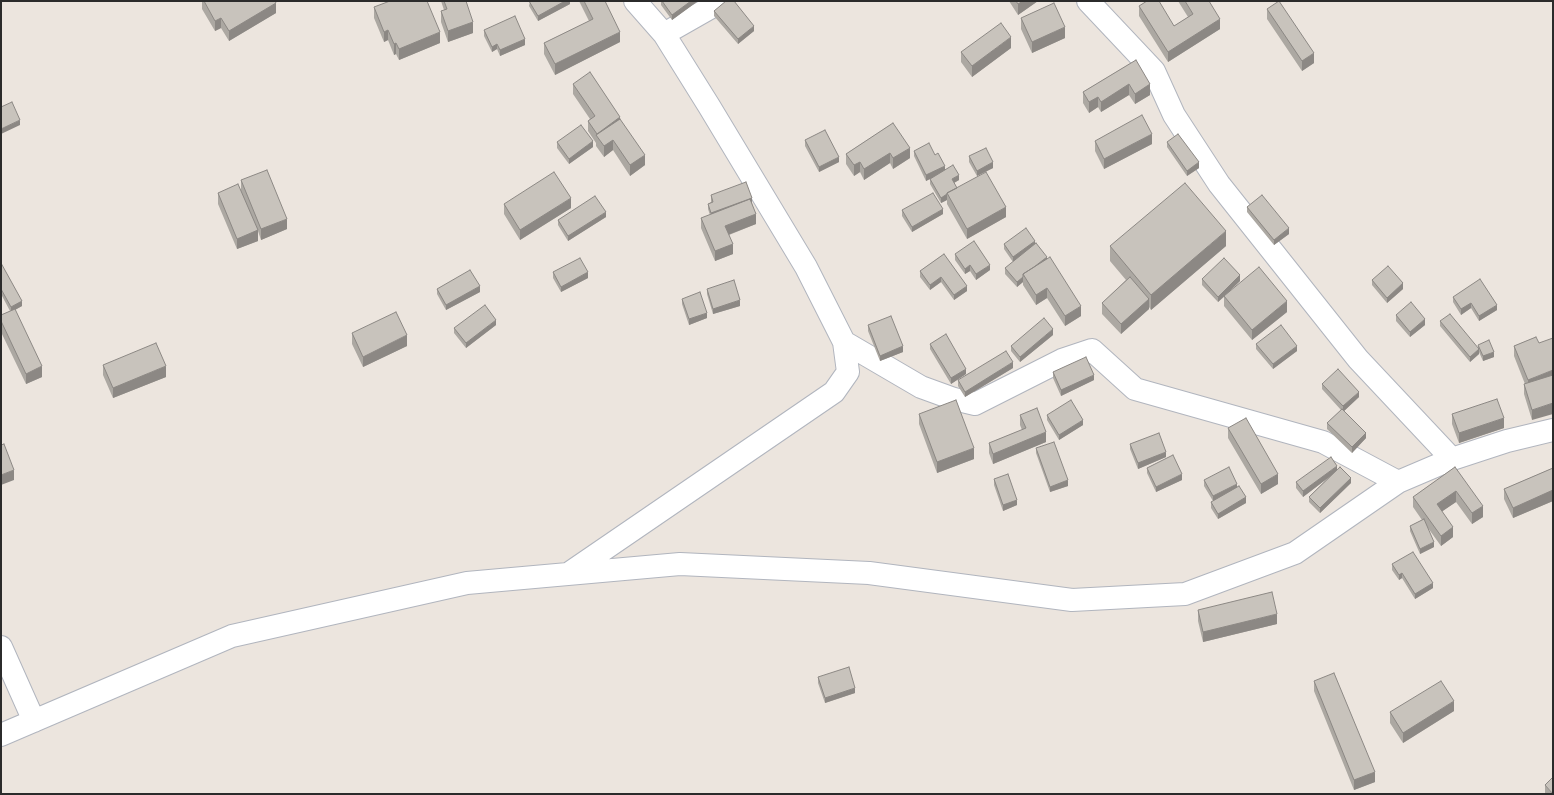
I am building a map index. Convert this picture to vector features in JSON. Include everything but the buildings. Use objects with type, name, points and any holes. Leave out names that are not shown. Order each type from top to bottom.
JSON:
[{"type":"street","points":[[567,574],[834,392],[848,372],[844,342],[806,267],[664,34],[635,1]]},
{"type":"street","points":[[664,34],[722,1]]},
{"type":"street","points":[[1088,1],[1154,71],[1174,115],[1219,184],[1358,359],[1452,459]]},
{"type":"street","points":[[844,342],[921,387],[954,399],[975,404],[1062,360],[1092,350],[1135,389],[1323,442],[1398,482]]},
{"type":"street","points":[[1,735],[232,636],[467,583],[680,564],[869,573],[1072,600],[1185,594],[1295,553],[1398,482],[1452,459],[1507,441],[1553,430]]},
{"type":"street","points":[[1,647],[34,721]]}]
